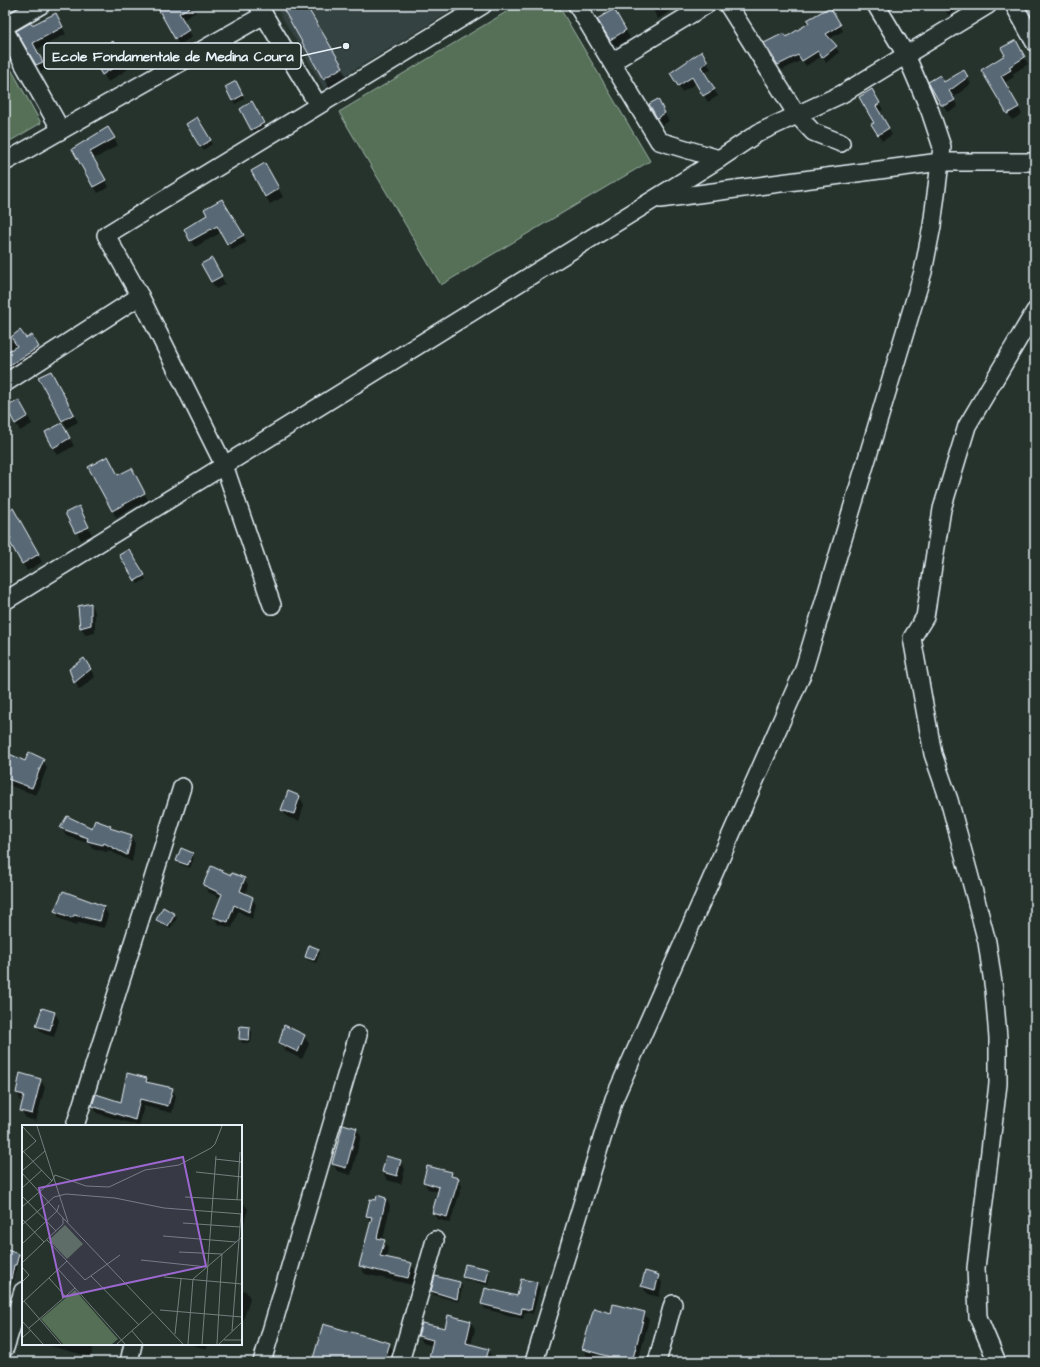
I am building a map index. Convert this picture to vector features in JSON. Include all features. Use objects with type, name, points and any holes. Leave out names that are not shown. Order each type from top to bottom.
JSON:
[{"type":"street","points":[[5,26],[41,5]]},
{"type":"street","points":[[272,605],[224,465],[140,296],[106,235],[483,5]]},
{"type":"street","points":[[577,5],[660,141],[719,158]]},
{"type":"street","points":[[612,62],[706,5]]},
{"type":"street","points":[[728,5],[797,115],[813,132],[841,143]]},
{"type":"street","points":[[534,1362],[614,1099],[803,672],[923,272],[942,148],[930,111],[906,55],[876,5]]},
{"type":"street","points":[[5,601],[653,200],[758,133],[842,94],[988,5]]},
{"type":"street","points":[[1014,5],[1035,43]]},
{"type":"street","points":[[5,162],[261,10],[318,105]]},
{"type":"street","points":[[5,32],[61,130]]},
{"type":"street","points":[[653,200],[940,162],[1035,162]]},
{"type":"street","points":[[5,383],[140,296]]},
{"type":"street","points":[[996,1362],[978,1317],[976,1268],[998,1084],[998,1038],[994,990],[987,942],[949,800],[932,754],[912,638],[925,617],[942,509],[967,426],[1035,311]]},
{"type":"street","points":[[75,1125],[182,787]]},
{"type":"street","points":[[262,1362],[358,1035]]},
{"type":"street","points":[[400,1362],[435,1240]]},
{"type":"street","points":[[5,1348],[22,1294]]},
{"type":"street","points":[[657,1362],[672,1304]]},
{"type":"street","points":[[129,1362],[133,1345]]},
{"type":"shaded area","points":[[275,5],[461,5],[324,88]]},
{"type":"green space","points":[[518,5],[558,5],[650,161],[441,285],[339,112]]},
{"type":"green space","points":[[5,58],[41,123],[5,144]]},
{"type":"building","points":[[156,5],[194,5],[179,13],[189,30],[175,39]]},
{"type":"building","points":[[281,5],[306,5],[343,67],[323,79]]},
{"type":"building","points":[[830,7],[841,25],[826,34],[837,46],[822,58],[818,51],[802,61],[798,55],[778,65],[764,43],[784,33],[786,37],[809,23],[807,20]]},
{"type":"building","points":[[614,9],[626,30],[610,40],[597,19]]},
{"type":"building","points":[[56,13],[63,27],[33,43],[43,62],[36,65],[16,31],[30,23],[32,25]]},
{"type":"building","points":[[1016,40],[1025,57],[1009,67],[1011,70],[1001,76],[1019,107],[1007,114],[981,70],[1005,55],[1001,48]]},
{"type":"building","points":[[113,41],[124,61],[102,75],[91,55]]},
{"type":"building","points":[[702,51],[708,62],[701,67],[715,89],[703,96],[692,77],[678,86],[670,73]]},
{"type":"building","points":[[964,70],[968,77],[949,91],[955,100],[946,105],[941,105],[928,82],[940,75],[944,82]]},
{"type":"building","points":[[236,81],[243,95],[232,101],[225,87]]},
{"type":"building","points":[[872,89],[880,103],[876,106],[889,128],[878,135],[871,124],[874,123],[859,97]]},
{"type":"building","points":[[658,99],[665,113],[657,118],[649,104]]},
{"type":"building","points":[[252,101],[264,123],[251,130],[240,109]]},
{"type":"building","points":[[197,117],[211,140],[200,147],[186,124]]},
{"type":"building","points":[[108,127],[115,138],[90,152],[106,180],[93,187],[72,149]]},
{"type":"building","points":[[265,163],[279,188],[265,197],[251,171]]},
{"type":"building","points":[[222,199],[244,235],[227,244],[217,226],[190,241],[184,229],[207,215],[204,209]]},
{"type":"building","points":[[212,258],[222,276],[211,282],[201,264]]},
{"type":"building","points":[[20,330],[26,338],[32,335],[39,347],[5,368],[5,353],[17,346],[11,337]]},
{"type":"building","points":[[51,371],[74,414],[62,421],[38,377]]},
{"type":"building","points":[[19,400],[28,416],[15,424],[6,407]]},
{"type":"building","points":[[62,423],[70,438],[53,448],[45,432]]},
{"type":"building","points":[[108,456],[118,475],[132,468],[145,493],[112,511],[88,467]]},
{"type":"building","points":[[79,506],[89,527],[75,533],[65,513]]},
{"type":"building","points":[[13,508],[39,554],[22,564],[9,541],[11,539],[5,528],[5,512]]},
{"type":"building","points":[[129,549],[145,575],[135,581],[119,555]]},
{"type":"building","points":[[91,603],[91,625],[80,628],[78,606]]},
{"type":"building","points":[[84,658],[91,669],[74,683],[69,669]]},
{"type":"building","points":[[5,752],[25,761],[29,752],[44,759],[32,788],[5,778]]},
{"type":"building","points":[[288,791],[300,796],[294,814],[281,810]]},
{"type":"building","points":[[67,816],[92,828],[95,820],[111,826],[110,828],[132,835],[127,855],[104,843],[103,845],[87,841],[88,838],[60,828]]},
{"type":"building","points":[[181,848],[193,853],[188,865],[176,861]]},
{"type":"building","points":[[211,866],[231,875],[232,873],[245,878],[240,891],[253,897],[249,912],[234,905],[228,922],[213,917],[222,894],[203,885]]},
{"type":"building","points":[[63,891],[104,906],[100,921],[74,915],[72,918],[54,911]]},
{"type":"building","points":[[163,907],[175,914],[168,926],[156,920]]},
{"type":"building","points":[[309,945],[319,949],[314,960],[305,957]]},
{"type":"building","points":[[42,1008],[55,1012],[50,1030],[36,1026]]},
{"type":"building","points":[[284,1025],[305,1035],[298,1052],[279,1043]]},
{"type":"building","points":[[240,1026],[250,1027],[249,1040],[239,1039]]},
{"type":"building","points":[[20,1073],[41,1079],[32,1114],[20,1111],[24,1095],[16,1093]]},
{"type":"building","points":[[127,1073],[147,1078],[146,1082],[173,1088],[168,1106],[140,1099],[135,1120],[92,1106],[96,1094],[121,1102]]},
{"type":"building","points":[[343,1124],[357,1128],[346,1168],[332,1164]]},
{"type":"building","points":[[386,1156],[401,1160],[397,1176],[382,1172]]},
{"type":"building","points":[[427,1166],[452,1172],[451,1176],[459,1178],[447,1217],[432,1213],[439,1187],[423,1182]]},
{"type":"building","points":[[377,1195],[386,1198],[377,1238],[385,1240],[380,1256],[412,1263],[408,1278],[359,1266],[372,1217],[366,1216],[370,1199],[376,1200]]},
{"type":"building","points":[[7,1250],[19,1254],[16,1265],[14,1265],[10,1285],[5,1284],[5,1258]]},
{"type":"building","points":[[465,1264],[489,1269],[486,1282],[462,1277]]},
{"type":"building","points":[[645,1271],[659,1275],[655,1290],[641,1286]]},
{"type":"building","points":[[435,1276],[460,1282],[457,1299],[431,1291]]},
{"type":"building","points":[[521,1279],[537,1282],[531,1310],[522,1308],[521,1314],[481,1304],[485,1288],[517,1296]]},
{"type":"building","points":[[613,1304],[645,1312],[632,1362],[582,1349],[594,1308],[611,1313]]},
{"type":"building","points":[[448,1315],[471,1321],[466,1343],[489,1349],[485,1362],[428,1362],[433,1340],[418,1336],[422,1323],[445,1328]]},
{"type":"building","points":[[323,1324],[390,1343],[384,1362],[312,1362]]},
{"type":"place","name":"Ecole Fondamentale de Medina Coura","points":[[346,46]]}]
